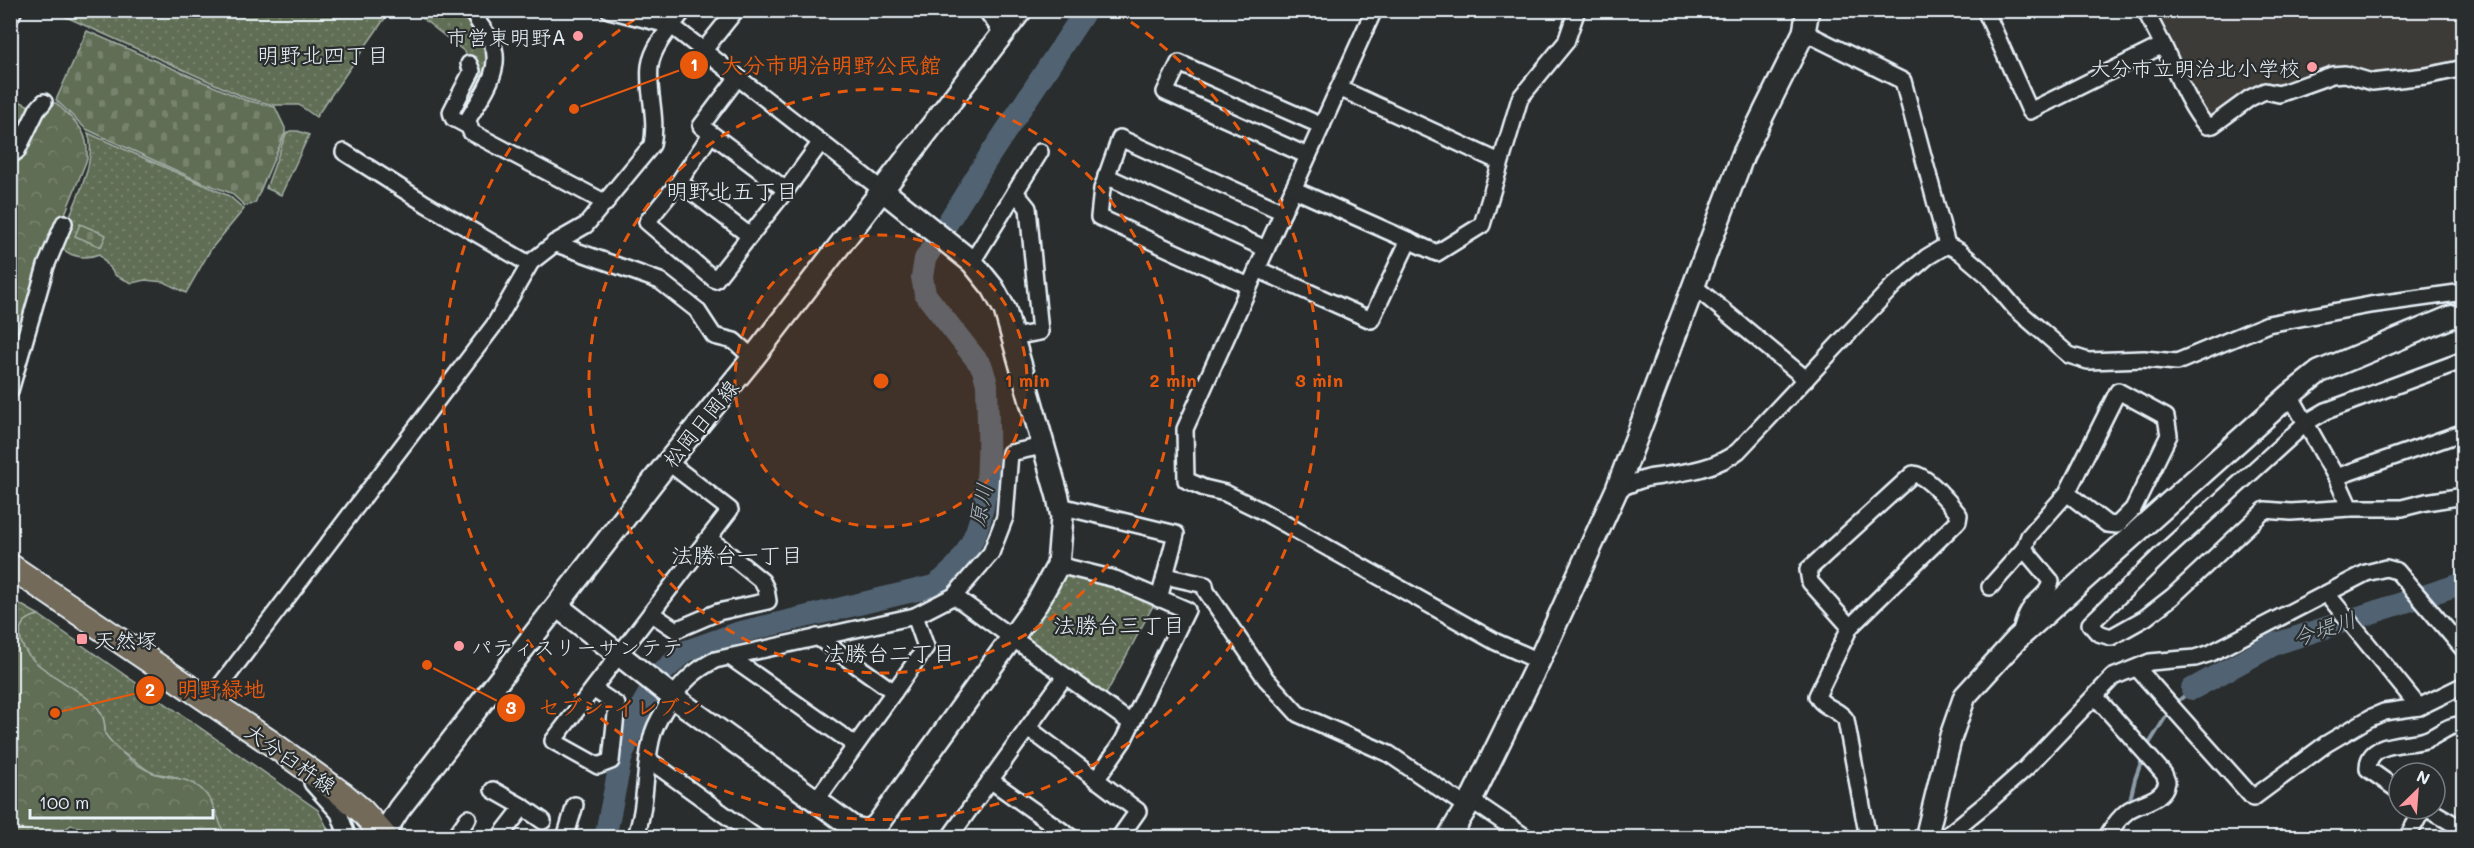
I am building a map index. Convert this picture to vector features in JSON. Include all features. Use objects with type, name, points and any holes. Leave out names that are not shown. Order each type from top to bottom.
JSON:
[{"type":"main road","name":"大分臼杵線","points":[[10,566],[271,743],[342,794],[362,811],[383,836]]},
{"type":"street","points":[[10,18],[14,10]]},
{"type":"street","points":[[472,10],[491,42],[496,64],[493,75],[467,121],[471,132],[606,203]]},
{"type":"street","points":[[557,606],[668,693],[854,828],[868,835],[1037,603],[1058,565],[1062,537],[1060,506],[1005,310],[993,288],[972,262],[672,26],[609,10]]},
{"type":"street","points":[[202,697],[217,690],[488,333],[529,264],[555,243],[586,225],[652,144],[655,132],[650,66],[655,51],[684,10]]},
{"type":"street","points":[[704,50],[736,10]]},
{"type":"street","points":[[986,10],[1003,34]]},
{"type":"street","name":"松岡日岡線","points":[[383,836],[406,800],[668,462],[753,358],[1021,10]]},
{"type":"street","points":[[1374,10],[1185,429],[1186,480],[1204,488],[1225,493],[1263,511],[1496,642],[1539,661]]},
{"type":"street","points":[[1293,189],[1437,253],[1482,225],[1520,98],[1566,42],[1577,10]]},
{"type":"street","points":[[1448,837],[1469,803],[1539,661],[1617,489],[1695,287],[1743,154],[1804,33],[1809,10]]},
{"type":"street","points":[[1985,10],[2030,111],[2163,45]]},
{"type":"street","points":[[2145,10],[2202,122],[2207,126],[2213,126],[2250,98],[2265,91],[2279,94],[2332,75],[2345,74],[2372,82],[2426,76],[2463,68]]},
{"type":"street","points":[[1804,33],[1903,81],[1947,245],[1959,251],[1986,273],[2015,308],[2069,355],[2088,361],[2144,359],[2177,362],[2268,324],[2370,305],[2463,292]]},
{"type":"street","points":[[1308,156],[1166,92],[1179,63],[1322,126]]},
{"type":"street","points":[[470,64],[472,71],[451,112],[453,118],[470,128]]},
{"type":"street","points":[[738,77],[701,126],[786,190]]},
{"type":"street","points":[[1339,88],[1500,162]]},
{"type":"street","points":[[10,156],[17,151],[37,110],[44,102]]},
{"type":"street","points":[[711,134],[679,182],[647,222],[715,280],[821,142]]},
{"type":"street","points":[[1250,286],[1099,217],[1102,189],[1120,138],[1283,212]]},
{"type":"street","points":[[344,152],[426,204],[529,264]]},
{"type":"street","points":[[972,262],[1040,152]]},
{"type":"street","points":[[1106,176],[1266,249]]},
{"type":"street","points":[[679,182],[750,236]]},
{"type":"street","points":[[1013,337],[1040,332],[1028,208],[1016,192]]},
{"type":"street","points":[[10,391],[46,266],[64,223]]},
{"type":"street","points":[[1257,269],[1371,320],[1409,240]]},
{"type":"street","points":[[555,243],[660,281],[697,310],[714,336],[734,341],[753,358]]},
{"type":"street","points":[[1617,489],[1650,477],[1697,470],[1728,459],[1895,284],[1927,257],[1947,245]]},
{"type":"street","points":[[1695,287],[1806,379]]},
{"type":"street","points":[[1926,837],[1951,736],[1965,696],[2017,639],[2290,394],[2319,372],[2451,317],[2463,315]]},
{"type":"street","points":[[2463,360],[2326,411],[2307,422],[2163,553],[2090,624],[2098,633],[2111,637],[2145,618],[2172,597],[2265,510],[2291,512],[2350,508],[2402,508],[2463,496]]},
{"type":"street","points":[[1990,587],[2024,549],[2029,537],[2067,494],[2118,391],[2166,417],[2169,435],[2133,509],[2117,525],[2107,524],[2067,494]]},
{"type":"street","points":[[2290,394],[2336,477],[2350,508]]},
{"type":"street","points":[[2336,477],[2463,432]]},
{"type":"street","points":[[640,835],[655,727],[668,693],[698,669],[715,660],[915,616],[954,596],[992,553],[1005,517],[1010,453],[1043,446]]},
{"type":"street","points":[[593,689],[617,705],[611,761],[598,766],[553,741],[730,510],[668,462]]},
{"type":"street","points":[[1850,627],[1810,582],[1808,570],[1907,476],[1916,474],[1936,490],[1956,511],[1959,515],[1958,521],[1850,627],[1817,696],[1820,702],[1843,715],[1846,720],[1869,837]]},
{"type":"street","points":[[1060,506],[1176,534],[1159,599]]},
{"type":"street","points":[[651,614],[676,630],[718,612],[768,601],[762,581],[709,538]]},
{"type":"street","points":[[2017,639],[2027,615],[2044,597],[2051,581],[2024,549]]},
{"type":"street","points":[[1058,565],[1115,579],[1186,610],[1123,741],[1096,780]]},
{"type":"street","points":[[1944,837],[2026,768],[2113,677],[2150,662],[2195,658],[2211,653],[2378,568],[2392,569],[2402,575],[2463,650]]},
{"type":"street","points":[[1165,576],[1205,585],[1206,591],[1266,679],[1298,714],[1389,754],[1527,837]]},
{"type":"street","points":[[2327,594],[2419,707]]},
{"type":"street","points":[[954,596],[1131,723]]},
{"type":"street","points":[[816,801],[926,647],[915,616]]},
{"type":"street","points":[[817,637],[894,692]]},
{"type":"street","points":[[730,657],[855,745]]},
{"type":"street","points":[[2136,668],[2253,798],[2326,744],[2370,718],[2384,712],[2419,707],[2463,685]]},
{"type":"street","points":[[955,835],[990,780],[1065,676]]},
{"type":"street","points":[[2096,696],[2164,774],[2167,782],[2162,794],[2128,810],[2106,837]]},
{"type":"street","points":[[2387,782],[2368,768],[2369,759],[2375,752],[2390,746],[2425,740],[2454,725],[2463,725]]},
{"type":"street","points":[[1028,728],[1138,811],[1119,837]]},
{"type":"street","points":[[271,743],[339,813],[348,837]]},
{"type":"street","points":[[649,760],[757,837]]},
{"type":"street","points":[[990,780],[1072,837]]},
{"type":"street","points":[[493,790],[543,820]]},
{"type":"street","points":[[565,837],[575,805]]},
{"type":"street","points":[[499,837],[523,807]]},
{"type":"street","points":[[454,837],[468,818]]},
{"type":"street","points":[[2447,820],[2463,830]]},
{"type":"street","points":[[2407,837],[2416,821]]},
{"type":"shaded area","name":"大分市立明治北小学校","points":[[2150,11],[2463,11],[2463,64],[2373,78],[2332,71],[2208,122]]},
{"type":"green space","points":[[53,11],[390,11],[316,117],[299,105],[274,105],[246,98]]},
{"type":"green space","points":[[413,11],[466,11],[463,16],[487,42],[487,75],[460,118],[453,113],[474,70],[465,52]]},
{"type":"green space","points":[[87,31],[245,100],[275,107],[285,133],[255,203],[245,206],[231,193],[201,182],[86,129],[56,100]]},
{"type":"green space","points":[[11,97],[37,110],[56,103],[80,127],[86,140],[87,159],[44,266],[11,379]]},
{"type":"green space","points":[[290,131],[309,135],[281,195],[266,188],[286,134]]},
{"type":"green space","points":[[88,133],[229,196],[244,209],[211,249],[186,293],[164,282],[145,280],[132,283],[116,276],[99,254],[87,257],[75,256],[61,246],[59,241],[87,172],[90,158]]},
{"type":"green space","points":[[80,224],[106,235],[101,247],[75,236]]},
{"type":"green space","points":[[1070,573],[1096,578],[1155,602],[1104,698],[1027,642],[1026,633],[1062,576]]},
{"type":"green space","points":[[11,599],[39,615],[26,620],[21,628],[22,644],[28,655],[98,708],[104,720],[105,734],[132,761],[151,772],[189,781],[200,788],[212,805],[225,837],[101,837],[71,825],[55,837],[11,837]]},
{"type":"green space","points":[[39,615],[318,810],[332,837],[225,837],[211,801],[173,776],[152,773],[116,748],[105,734],[104,720],[98,708],[38,665],[28,655],[22,644],[21,628],[26,620]]},
{"type":"waterway","name":"原川","points":[[605,838],[621,759],[640,709],[660,674],[686,651],[737,633],[934,586],[955,568],[970,546],[980,521],[988,466],[987,384],[982,367],[925,294],[922,277],[925,259],[988,158],[1086,10]]},
{"type":"waterway","name":"今堤川","points":[[2192,689],[2275,644],[2464,583]]},
{"type":"waterway","points":[[2175,704],[2192,689]]},
{"type":"waterway","points":[[2147,747],[2170,710]]},
{"type":"waterway","points":[[2129,804],[2143,757]]},
{"type":"place","name":"市営東明野A","points":[[578,36]]},
{"type":"place","name":"大分市立明治北小学校","points":[[2312,67]]},
{"type":"place","name":"大分市明治明野公民館","points":[[574,109]]},
{"type":"place","name":"天然塚","points":[[82,639]]},
{"type":"place","name":"パティスリーサンテテ","points":[[459,646]]},
{"type":"place","name":"セブン-イレブン","points":[[427,665]]},
{"type":"place","name":"明野緑地","points":[[55,713]]},
{"type":"district","name":"明野北四丁目","points":[[323,54]]},
{"type":"district","name":"明野北五丁目","points":[[732,190]]},
{"type":"district","name":"法勝台一丁目","points":[[737,554]]},
{"type":"district","name":"法勝台三丁目","points":[[1119,624]]},
{"type":"district","name":"法勝台二丁目","points":[[889,652]]}]
